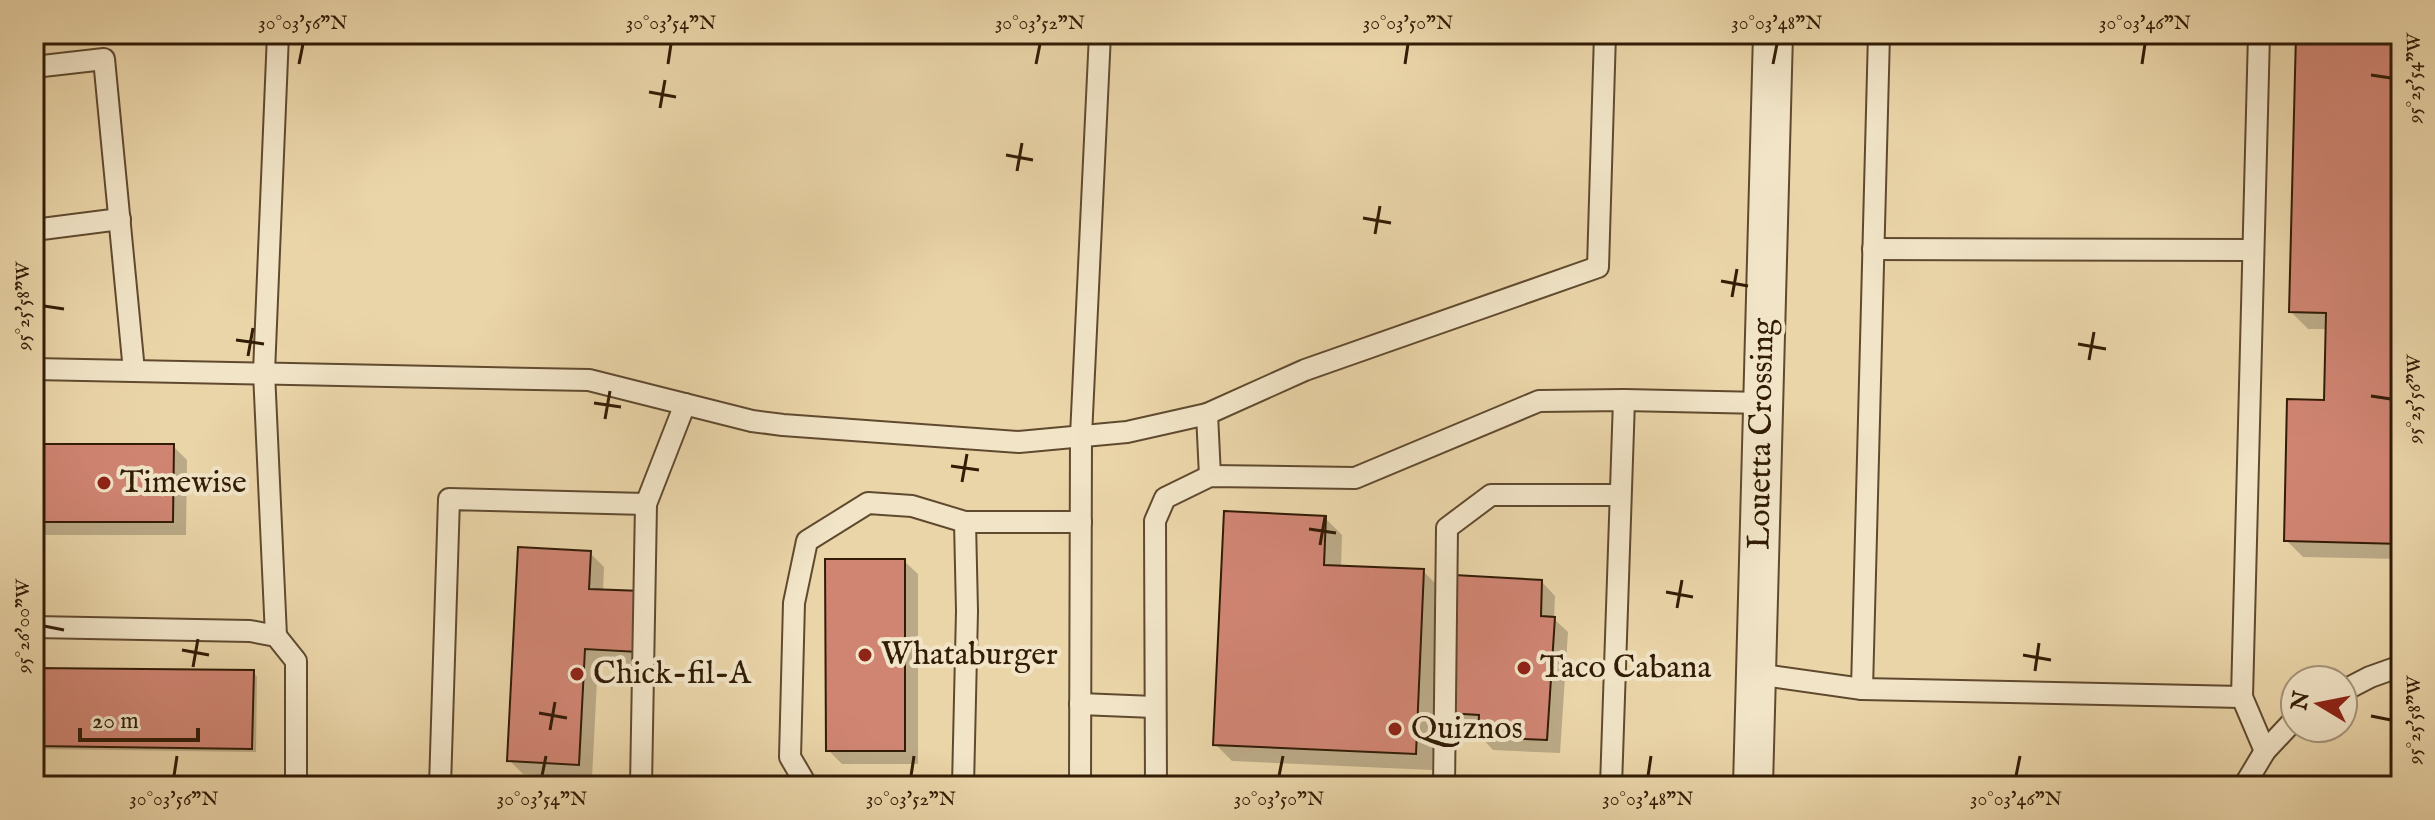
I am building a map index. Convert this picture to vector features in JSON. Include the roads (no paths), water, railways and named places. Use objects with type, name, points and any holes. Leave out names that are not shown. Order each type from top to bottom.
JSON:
[{"type":"street","name":"Louetta Crossing","points":[[1753,786],[1773,34]]},
{"type":"lane","points":[[278,34],[264,372],[276,636],[296,661],[296,786]]},
{"type":"lane","points":[[1080,786],[1081,436],[1100,34]]},
{"type":"lane","points":[[34,369],[589,380],[752,421],[783,425],[1019,442],[1127,432],[1207,414],[1305,370],[1598,267],[1605,34]]},
{"type":"lane","points":[[1862,689],[1879,34]]},
{"type":"lane","points":[[2259,34],[2242,697],[2265,751]]},
{"type":"lane","points":[[34,67],[104,59],[134,371]]},
{"type":"lane","points":[[34,230],[120,219]]},
{"type":"lane","points":[[1873,249],[2253,250]]},
{"type":"lane","points":[[1611,786],[1624,400]]},
{"type":"lane","points":[[1156,786],[1155,521],[1165,498],[1210,476],[1355,478],[1539,401],[1763,403]]},
{"type":"lane","points":[[641,786],[646,504],[685,404]]},
{"type":"lane","points":[[1207,414],[1210,476]]},
{"type":"lane","points":[[1444,786],[1447,528],[1491,495],[1620,495]]},
{"type":"lane","points":[[440,786],[449,499],[646,504]]},
{"type":"lane","points":[[807,786],[790,757],[794,603],[807,541],[868,503],[912,506],[965,522],[1081,522]]},
{"type":"lane","points":[[963,786],[967,611],[965,522]]},
{"type":"lane","points":[[34,627],[250,631],[276,636]]},
{"type":"lane","points":[[2359,683],[2401,666]]},
{"type":"lane","points":[[1756,674],[1862,689],[2242,697]]},
{"type":"lane","points":[[1080,704],[1154,707]]},
{"type":"lane","points":[[2244,786],[2265,751],[2279,736]]},
{"type":"place","name":"Timewise","points":[[104,483]]},
{"type":"place","name":"Whataburger","points":[[865,655]]},
{"type":"place","name":"Taco Cabana","points":[[1524,668]]},
{"type":"place","name":"Chick-fil-A","points":[[577,674]]},
{"type":"place","name":"Quiznos","points":[[1395,729]]}]
